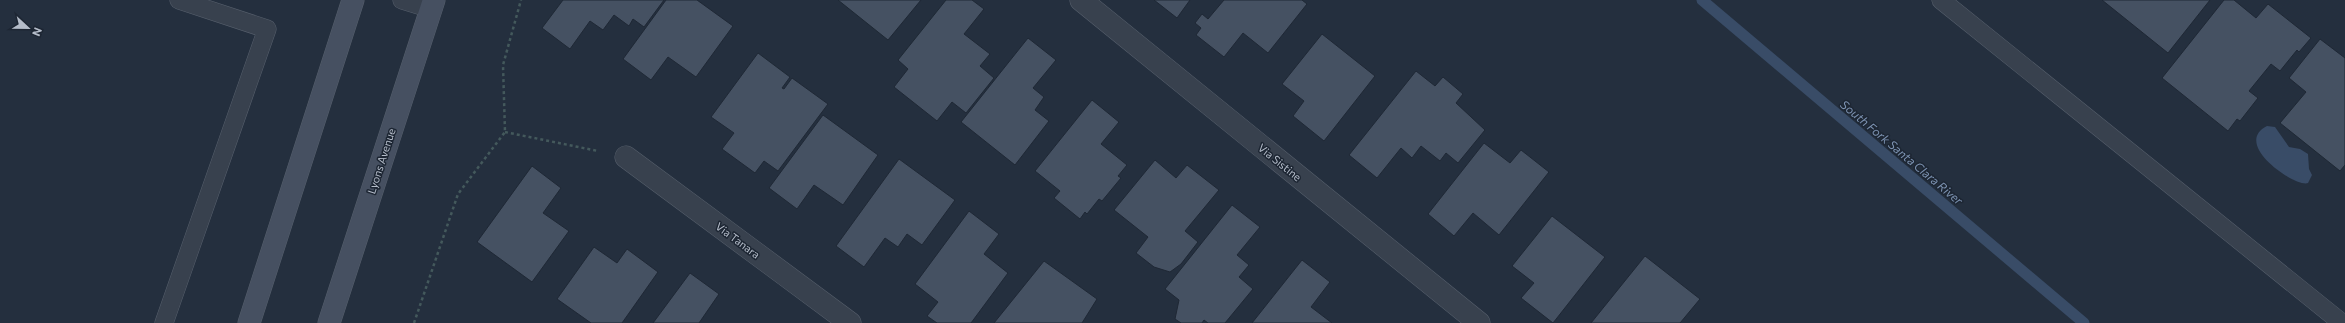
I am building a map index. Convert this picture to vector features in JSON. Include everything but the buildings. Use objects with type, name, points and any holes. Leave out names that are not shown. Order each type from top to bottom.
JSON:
[{"type":"main road","points":[[249,323],[353,0]]},
{"type":"main road","name":"Lyons Avenue","points":[[329,323],[432,5]]},
{"type":"street","name":"Via Sistine","points":[[1081,0],[1479,323]]},
{"type":"street","name":"Via Tanara","points":[[626,157],[850,323]]},
{"type":"lane","points":[[164,323],[267,29],[179,0]]},
{"type":"lane","points":[[402,0],[432,5]]},
{"type":"lane","points":[[1942,0],[2342,323]]},
{"type":"path","points":[[414,323],[458,194],[505,132],[503,65],[521,0]]},
{"type":"path","points":[[505,132],[626,157]]},
{"type":"water","points":[[2267,126],[2275,127],[2289,147],[2300,149],[2308,154],[2309,169],[2312,175],[2308,183],[2301,183],[2280,172],[2261,153],[2257,143],[2258,134]]},
{"type":"waterway","name":"South Fork Santa Clara River","points":[[1702,0],[2084,323]]}]
